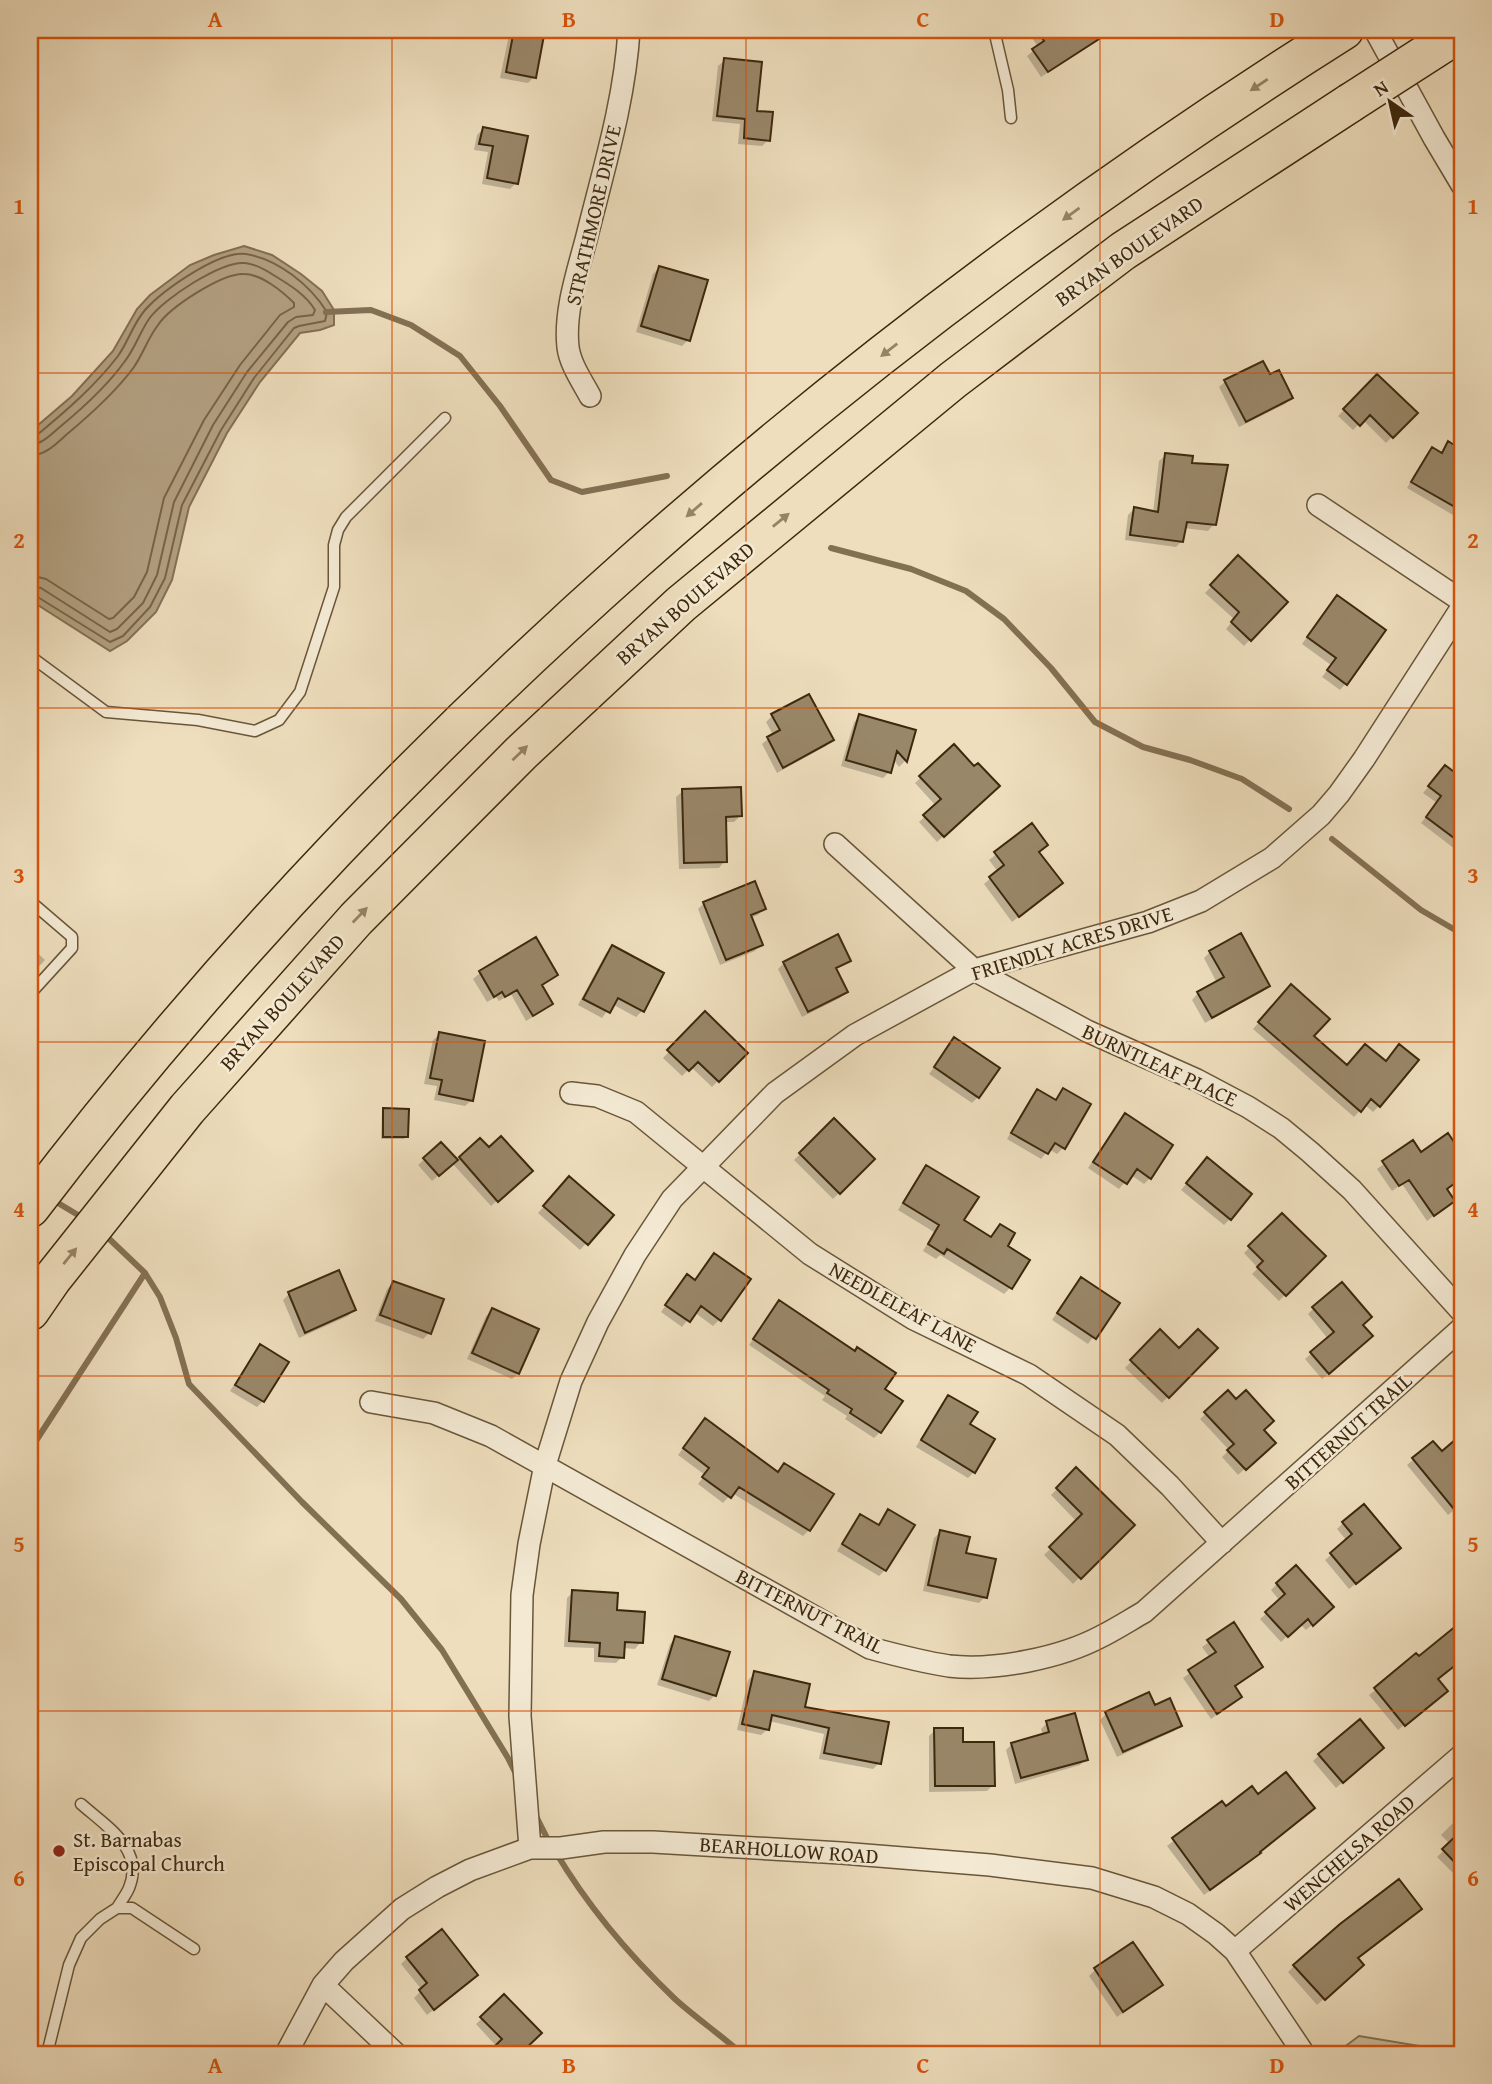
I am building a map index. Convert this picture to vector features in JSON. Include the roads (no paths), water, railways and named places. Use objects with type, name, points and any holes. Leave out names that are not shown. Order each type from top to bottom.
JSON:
[{"type":"highway","name":"BRYAN BOULEVARD","points":[[30,1311],[52,1279],[187,1109],[323,956],[433,839],[511,762],[672,612],[953,380],[1112,259],[1462,31]]},
{"type":"highway","points":[[30,1208],[175,1027],[323,864],[528,658],[614,579],[700,504],[887,351],[1140,165],[1330,39]]},
{"type":"street","name":"STRATHMORE DRIVE","points":[[590,396],[569,350],[567,327],[614,129],[628,53],[629,30]]},
{"type":"street","points":[[1375,30],[1462,185]]},
{"type":"street","points":[[1318,505],[1462,601]]},
{"type":"street","name":"FRIENDLY ACRES DRIVE","points":[[530,1848],[520,1716],[522,1595],[528,1545],[545,1465],[571,1381],[598,1322],[635,1255],[672,1199],[775,1093],[855,1035],[974,970],[1148,922],[1201,901],[1272,858],[1321,815],[1339,794],[1364,760],[1462,607]]},
{"type":"street","name":"BURNTLEAF PLACE","points":[[835,844],[974,970],[1087,1031],[1197,1080],[1281,1128],[1352,1191],[1462,1312]]},
{"type":"street","name":"NEEDLELEAF LANE","points":[[571,1094],[597,1096],[636,1112],[810,1254],[914,1319],[1029,1375],[1118,1435],[1223,1543]]},
{"type":"street","name":"BITTERNUT TRAIL","points":[[371,1402],[434,1413],[491,1436],[870,1648],[951,1666],[983,1667],[1062,1653],[1100,1637],[1144,1612],[1462,1328]]},
{"type":"street","name":"WENCHELSA ROAD","points":[[1235,1951],[1462,1755]]},
{"type":"street","name":"BEARHOLLOW ROAD","points":[[286,2054],[323,1985],[362,1944],[402,1909],[470,1870],[530,1848],[561,1848],[604,1842],[653,1842],[990,1865],[1092,1878],[1154,1897],[1188,1914],[1235,1951],[1304,2054]]},
{"type":"street","points":[[323,1985],[396,2054]]},
{"type":"lane","points":[[994,30],[1008,90],[1011,118]]},
{"type":"lane","points":[[30,656],[106,712],[198,720],[255,731],[279,720],[300,692],[334,587],[334,545],[338,530],[346,517],[445,418]]},
{"type":"lane","points":[[30,901],[72,937],[72,948],[30,994]]},
{"type":"lane","points":[[47,2054],[69,1965],[81,1938],[100,1919],[117,1908],[130,1887],[133,1867],[131,1853],[121,1840],[81,1804]]},
{"type":"lane","points":[[117,1908],[132,1908],[194,1949]]},
{"type":"water","points":[[244,246],[272,255],[322,291],[334,310],[334,325],[300,333],[260,382],[227,433],[189,507],[172,580],[156,612],[127,641],[110,651],[30,600],[30,432],[72,396],[113,351],[137,309],[150,295],[190,265]]},
{"type":"waterway","points":[[326,312],[371,310],[411,325],[460,356],[500,406],[551,480],[582,492],[667,476]]},
{"type":"waterway","points":[[831,548],[911,569],[966,591],[1004,619],[1051,668],[1095,722],[1143,747],[1242,779],[1289,809]]},
{"type":"waterway","points":[[1332,839],[1421,910],[1462,934]]},
{"type":"waterway","points":[[53,1200],[83,1218]]},
{"type":"waterway","points":[[103,1233],[145,1273],[160,1297],[176,1338],[189,1384],[302,1502],[401,1599],[442,1650],[517,1776]]},
{"type":"waterway","points":[[30,1450],[145,1273]]},
{"type":"waterway","points":[[535,1814],[549,1842]]},
{"type":"waterway","points":[[555,1851],[595,1910],[641,1965],[675,1999],[742,2054]]},
{"type":"place","name":"St. Barnabas Episcopal Church","points":[[59,1851]]}]
